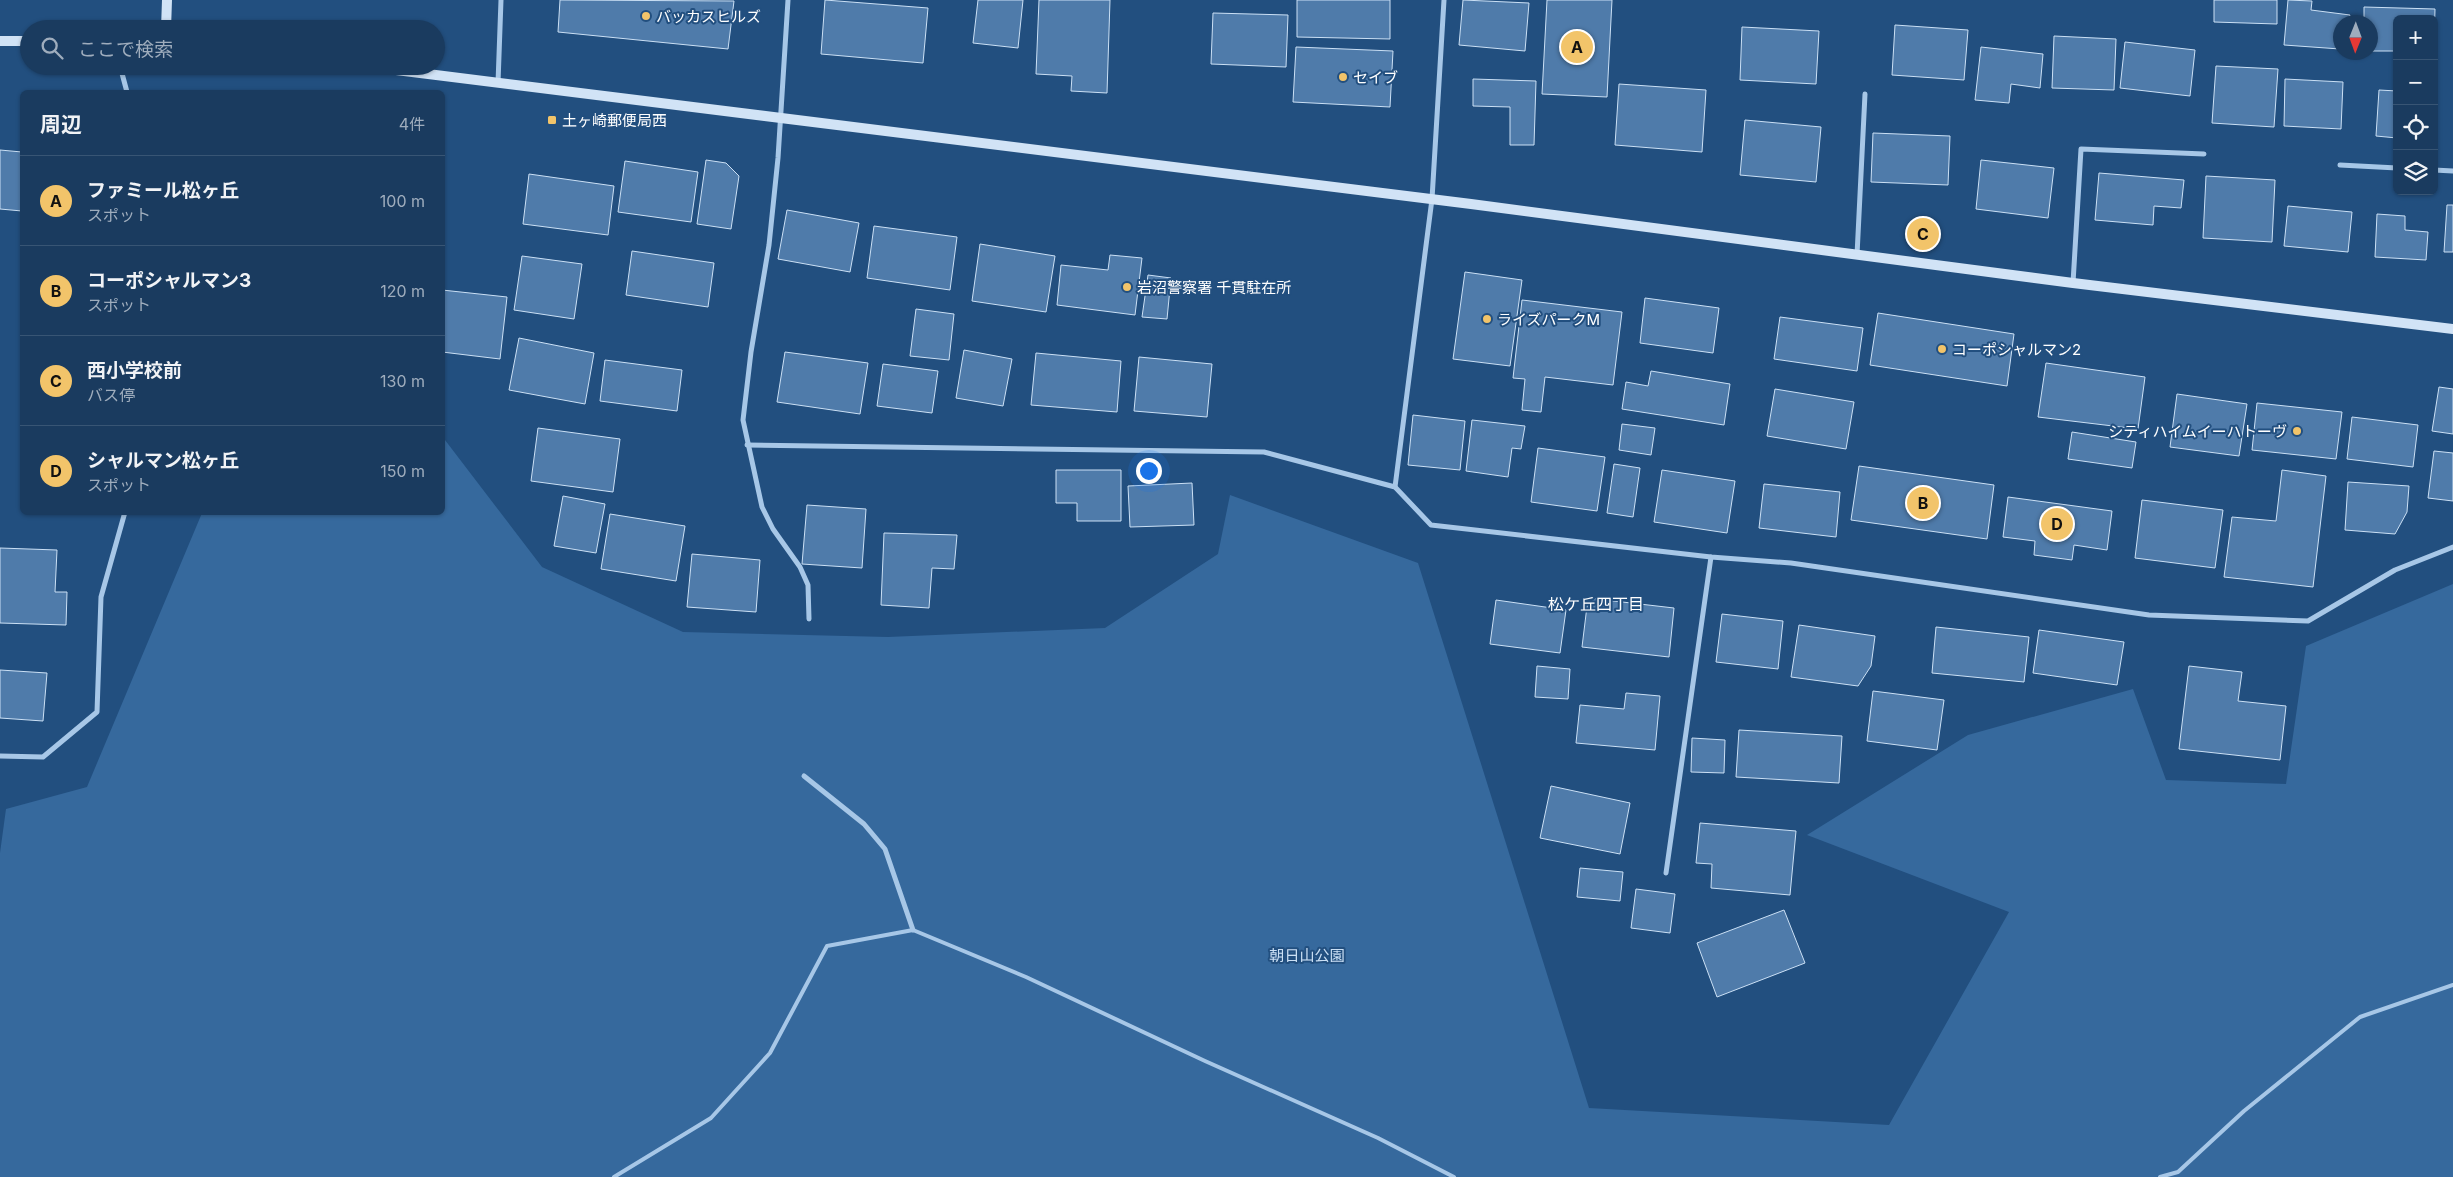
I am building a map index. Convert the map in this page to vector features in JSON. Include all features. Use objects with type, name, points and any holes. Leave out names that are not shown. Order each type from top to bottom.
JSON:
[{"type":"street","points":[[167,20],[168,0]]},
{"type":"street","points":[[498,84],[501,0]]},
{"type":"street","points":[[788,0],[782,120],[768,244],[751,352],[743,420],[762,507],[774,529],[800,567],[808,585],[809,620]]},
{"type":"street","points":[[1395,487],[1432,199],[1444,0]]},
{"type":"street","points":[[0,41],[20,41]]},
{"type":"street","points":[[122,75],[126,90]]},
{"type":"street","points":[[431,75],[782,120],[1432,199],[1857,256],[2453,329]]},
{"type":"street","points":[[1857,256],[1865,94]]},
{"type":"street","points":[[2074,283],[2081,149],[2204,154]]},
{"type":"street","points":[[2340,165],[2393,168]]},
{"type":"street","points":[[2438,170],[2453,171]]},
{"type":"street","points":[[748,445],[1264,452],[1395,487],[1431,525],[1711,557],[1791,563],[2149,615],[2308,621],[2395,570],[2453,547]]},
{"type":"street","points":[[0,756],[43,758],[97,712],[101,597],[124,515]]},
{"type":"street","points":[[1666,873],[1711,557]]},
{"type":"street","points":[[804,776],[864,824],[885,848],[914,930]]},
{"type":"lane","points":[[614,1177],[710,1118],[770,1053],[827,946],[914,930],[1026,977],[1205,1061],[1378,1138],[1454,1177]]},
{"type":"lane","points":[[2160,1177],[2178,1172],[2244,1111],[2360,1017],[2453,985]]},
{"type":"green space","name":"朝日山公園","points":[[445,440],[542,567],[683,632],[888,637],[1105,628],[1218,554],[1230,495],[1418,563],[1589,1108],[1889,1125],[2009,912],[1807,835],[1968,735],[2133,689],[2166,780],[2286,784],[2306,646],[2453,584],[2453,1177],[0,1177],[0,853],[6,809],[87,787],[201,515],[445,515]]},
{"type":"building","name":"バッカスヒルズ","points":[[560,0],[734,1],[728,49],[558,32]]},
{"type":"building","points":[[825,0],[928,8],[923,63],[821,54]]},
{"type":"building","points":[[978,0],[1023,0],[1018,48],[973,43]]},
{"type":"building","points":[[1039,0],[1110,0],[1107,93],[1071,91],[1072,76],[1036,74]]},
{"type":"building","points":[[1297,0],[1390,0],[1390,39],[1297,37]]},
{"type":"building","points":[[1463,0],[1529,3],[1525,51],[1459,45]]},
{"type":"building","points":[[1547,0],[1612,0],[1607,97],[1542,94]]},
{"type":"building","points":[[2214,0],[2277,0],[2277,24],[2214,22]]},
{"type":"building","points":[[2288,0],[2312,1],[2311,10],[2350,15],[2333,15],[2333,48],[2284,45]]},
{"type":"building","points":[[2364,7],[2435,9],[2435,15],[2393,15],[2393,51],[2378,51],[2378,15],[2364,15]]},
{"type":"building","points":[[1213,13],[1288,15],[1286,67],[1211,64]]},
{"type":"building","points":[[1895,25],[1968,30],[1964,80],[1892,75]]},
{"type":"building","points":[[1742,27],[1819,31],[1816,84],[1740,80]]},
{"type":"building","points":[[2054,36],[2116,39],[2114,90],[2052,88]]},
{"type":"building","points":[[2125,42],[2195,50],[2190,96],[2120,88]]},
{"type":"building","name":"セイブ","points":[[1296,47],[1393,51],[1390,107],[1293,102]]},
{"type":"building","points":[[1981,47],[2043,54],[2040,88],[2011,84],[2009,103],[1975,100]]},
{"type":"building","points":[[2216,66],[2278,69],[2274,127],[2212,123]]},
{"type":"building","points":[[1473,79],[1536,81],[1534,145],[1510,145],[1510,107],[1473,106]]},
{"type":"building","points":[[2285,79],[2343,82],[2341,129],[2284,126]]},
{"type":"building","points":[[1619,84],[1706,90],[1702,152],[1615,145]]},
{"type":"building","points":[[2379,90],[2393,91],[2393,138],[2376,136]]},
{"type":"building","points":[[1745,120],[1821,127],[1816,182],[1740,175]]},
{"type":"building","points":[[1873,133],[1950,136],[1948,185],[1871,182]]},
{"type":"building","points":[[0,150],[20,152],[20,211],[0,209]]},
{"type":"building","points":[[706,160],[726,163],[739,176],[731,229],[697,224]]},
{"type":"building","points":[[1981,160],[2054,168],[2048,218],[1976,209]]},
{"type":"building","points":[[625,161],[698,172],[691,222],[618,212]]},
{"type":"building","points":[[2099,173],[2184,180],[2181,208],[2154,206],[2153,225],[2095,220]]},
{"type":"building","points":[[529,174],[614,186],[608,235],[523,224]]},
{"type":"building","points":[[2206,176],[2275,180],[2272,242],[2203,238]]},
{"type":"building","points":[[2447,205],[2453,205],[2453,252],[2444,252]]},
{"type":"building","points":[[2288,206],[2352,212],[2348,252],[2284,246]]},
{"type":"building","points":[[787,210],[859,223],[850,272],[778,259]]},
{"type":"building","points":[[2377,214],[2405,216],[2405,230],[2428,232],[2426,260],[2375,257]]},
{"type":"building","points":[[874,226],[957,237],[950,290],[867,278]]},
{"type":"building","points":[[980,244],[1055,256],[1046,312],[972,301]]},
{"type":"building","points":[[632,251],[714,263],[708,307],[626,295]]},
{"type":"building","points":[[1110,255],[1142,258],[1135,315],[1057,305],[1061,265],[1108,270]]},
{"type":"building","points":[[522,256],[582,264],[574,319],[514,310]]},
{"type":"building","name":"ライズパークM","points":[[1465,272],[1522,280],[1510,366],[1453,359]]},
{"type":"building","points":[[1148,275],[1171,278],[1167,319],[1142,317]]},
{"type":"building","points":[[445,290],[507,297],[500,359],[445,352]]},
{"type":"building","points":[[1645,298],[1719,308],[1713,353],[1640,343]]},
{"type":"building","points":[[1522,300],[1622,312],[1613,385],[1545,377],[1541,412],[1522,410],[1525,379],[1513,378]]},
{"type":"building","points":[[916,309],[954,314],[949,360],[910,356]]},
{"type":"building","name":"コーポシャルマン2","points":[[1878,313],[2014,334],[2007,386],[1870,365]]},
{"type":"building","points":[[1780,317],[1863,328],[1857,371],[1774,359]]},
{"type":"building","points":[[519,338],[594,353],[585,404],[509,390]]},
{"type":"building","points":[[964,350],[1012,359],[1003,406],[956,398]]},
{"type":"building","points":[[785,352],[868,363],[860,414],[777,402]]},
{"type":"building","points":[[1036,353],[1121,361],[1117,412],[1031,405]]},
{"type":"building","points":[[1139,357],[1212,364],[1207,417],[1134,411]]},
{"type":"building","points":[[605,360],[682,370],[677,411],[600,401]]},
{"type":"building","points":[[2046,363],[2145,377],[2138,429],[2038,417]]},
{"type":"building","points":[[883,364],[938,371],[932,413],[877,406]]},
{"type":"building","points":[[1651,371],[1730,384],[1724,425],[1622,409],[1626,382],[1648,386]]},
{"type":"building","points":[[2439,387],[2453,389],[2453,434],[2432,431]]},
{"type":"building","points":[[1775,389],[1854,402],[1846,449],[1767,436]]},
{"type":"building","points":[[2177,394],[2247,404],[2239,456],[2170,447]]},
{"type":"building","name":"シティハイムイーハトーヴ","points":[[2257,403],[2342,412],[2336,459],[2252,450]]},
{"type":"building","points":[[1413,415],[1465,421],[1460,470],[1408,465]]},
{"type":"building","points":[[2352,417],[2418,425],[2413,467],[2347,459]]},
{"type":"building","points":[[1472,420],[1525,426],[1521,449],[1512,448],[1508,477],[1466,471]]},
{"type":"building","points":[[1622,424],[1655,428],[1651,455],[1619,450]]},
{"type":"building","points":[[538,428],[620,439],[613,492],[531,481]]},
{"type":"building","points":[[2072,432],[2136,442],[2132,468],[2068,459]]},
{"type":"building","points":[[1538,448],[1605,457],[1597,511],[1531,502]]},
{"type":"building","points":[[2434,451],[2453,453],[2453,501],[2428,498]]},
{"type":"building","points":[[1614,464],[1640,468],[1633,517],[1607,513]]},
{"type":"building","points":[[1859,466],[1994,485],[1987,539],[1851,520]]},
{"type":"building","points":[[1056,470],[1121,470],[1121,521],[1077,521],[1077,503],[1056,503]]},
{"type":"building","points":[[1662,470],[1735,481],[1727,533],[1654,522]]},
{"type":"building","points":[[2282,470],[2326,476],[2313,587],[2224,577],[2232,517],[2276,521]]},
{"type":"building","points":[[2348,482],[2409,486],[2407,512],[2395,534],[2345,530]]},
{"type":"building","points":[[1192,483],[1194,525],[1130,527],[1128,486]]},
{"type":"building","points":[[1764,484],[1840,492],[1836,537],[1759,528]]},
{"type":"building","points":[[563,496],[605,504],[596,553],[554,546]]},
{"type":"building","points":[[2008,497],[2112,511],[2107,550],[2074,545],[2072,560],[2034,555],[2035,541],[2003,537]]},
{"type":"building","points":[[2142,500],[2223,510],[2215,568],[2135,558]]},
{"type":"building","points":[[807,505],[866,509],[862,568],[802,564]]},
{"type":"building","points":[[610,514],[685,526],[676,581],[601,569]]},
{"type":"building","points":[[884,533],[957,535],[954,569],[932,568],[929,608],[881,605]]},
{"type":"building","points":[[0,548],[57,550],[55,592],[67,592],[66,625],[0,623]]},
{"type":"building","points":[[692,554],[760,560],[756,612],[687,607]]},
{"type":"building","points":[[1588,598],[1674,608],[1669,657],[1582,647]]},
{"type":"building","points":[[1496,600],[1566,610],[1560,653],[1490,644]]},
{"type":"building","points":[[1722,614],[1783,621],[1778,669],[1716,662]]},
{"type":"building","points":[[1799,625],[1875,636],[1871,666],[1858,686],[1791,677]]},
{"type":"building","points":[[1936,627],[2029,637],[2024,682],[1932,673]]},
{"type":"building","points":[[2039,630],[2124,642],[2117,685],[2033,673]]},
{"type":"building","points":[[1537,666],[1570,669],[1568,699],[1535,697]]},
{"type":"building","points":[[2189,666],[2242,672],[2238,701],[2286,706],[2280,760],[2179,749]]},
{"type":"building","points":[[0,670],[47,673],[43,721],[0,718]]},
{"type":"building","points":[[1873,691],[1944,700],[1937,750],[1867,741]]},
{"type":"building","points":[[1626,693],[1660,696],[1655,750],[1576,743],[1580,705],[1624,709]]},
{"type":"building","points":[[1739,730],[1842,736],[1839,783],[1736,777]]},
{"type":"building","points":[[1692,738],[1725,740],[1724,773],[1691,772]]},
{"type":"building","points":[[1551,786],[1630,803],[1620,854],[1540,838]]},
{"type":"building","points":[[1700,823],[1796,831],[1790,895],[1711,888],[1712,864],[1696,863]]},
{"type":"building","points":[[1580,868],[1623,872],[1620,901],[1577,897]]},
{"type":"building","points":[[1636,889],[1675,894],[1670,933],[1631,928]]},
{"type":"building","points":[[1784,910],[1805,963],[1717,997],[1697,943]]},
{"type":"place","name":"バッカスヒルズ","points":[[646,16]]},
{"type":"place","name":"ファミール松ヶ丘","points":[[1577,47]]},
{"type":"place","name":"セイブ","points":[[1343,77]]},
{"type":"place","name":"土ヶ崎郵便局西","points":[[552,120]]},
{"type":"place","name":"西小学校前","points":[[1923,234]]},
{"type":"place","name":"岩沼警察署 千貫駐在所","points":[[1127,287]]},
{"type":"place","name":"ライズパークM","points":[[1487,319]]},
{"type":"place","name":"コーポシャルマン2","points":[[1942,349]]},
{"type":"place","name":"シティハイムイーハトーヴ","points":[[2297,431]]},
{"type":"place","name":"コーポシャルマン3","points":[[1923,503]]},
{"type":"place","name":"シャルマン松ヶ丘","points":[[2057,524]]},
{"type":"district","name":"松ケ丘四丁目","points":[[1596,604]]}]
